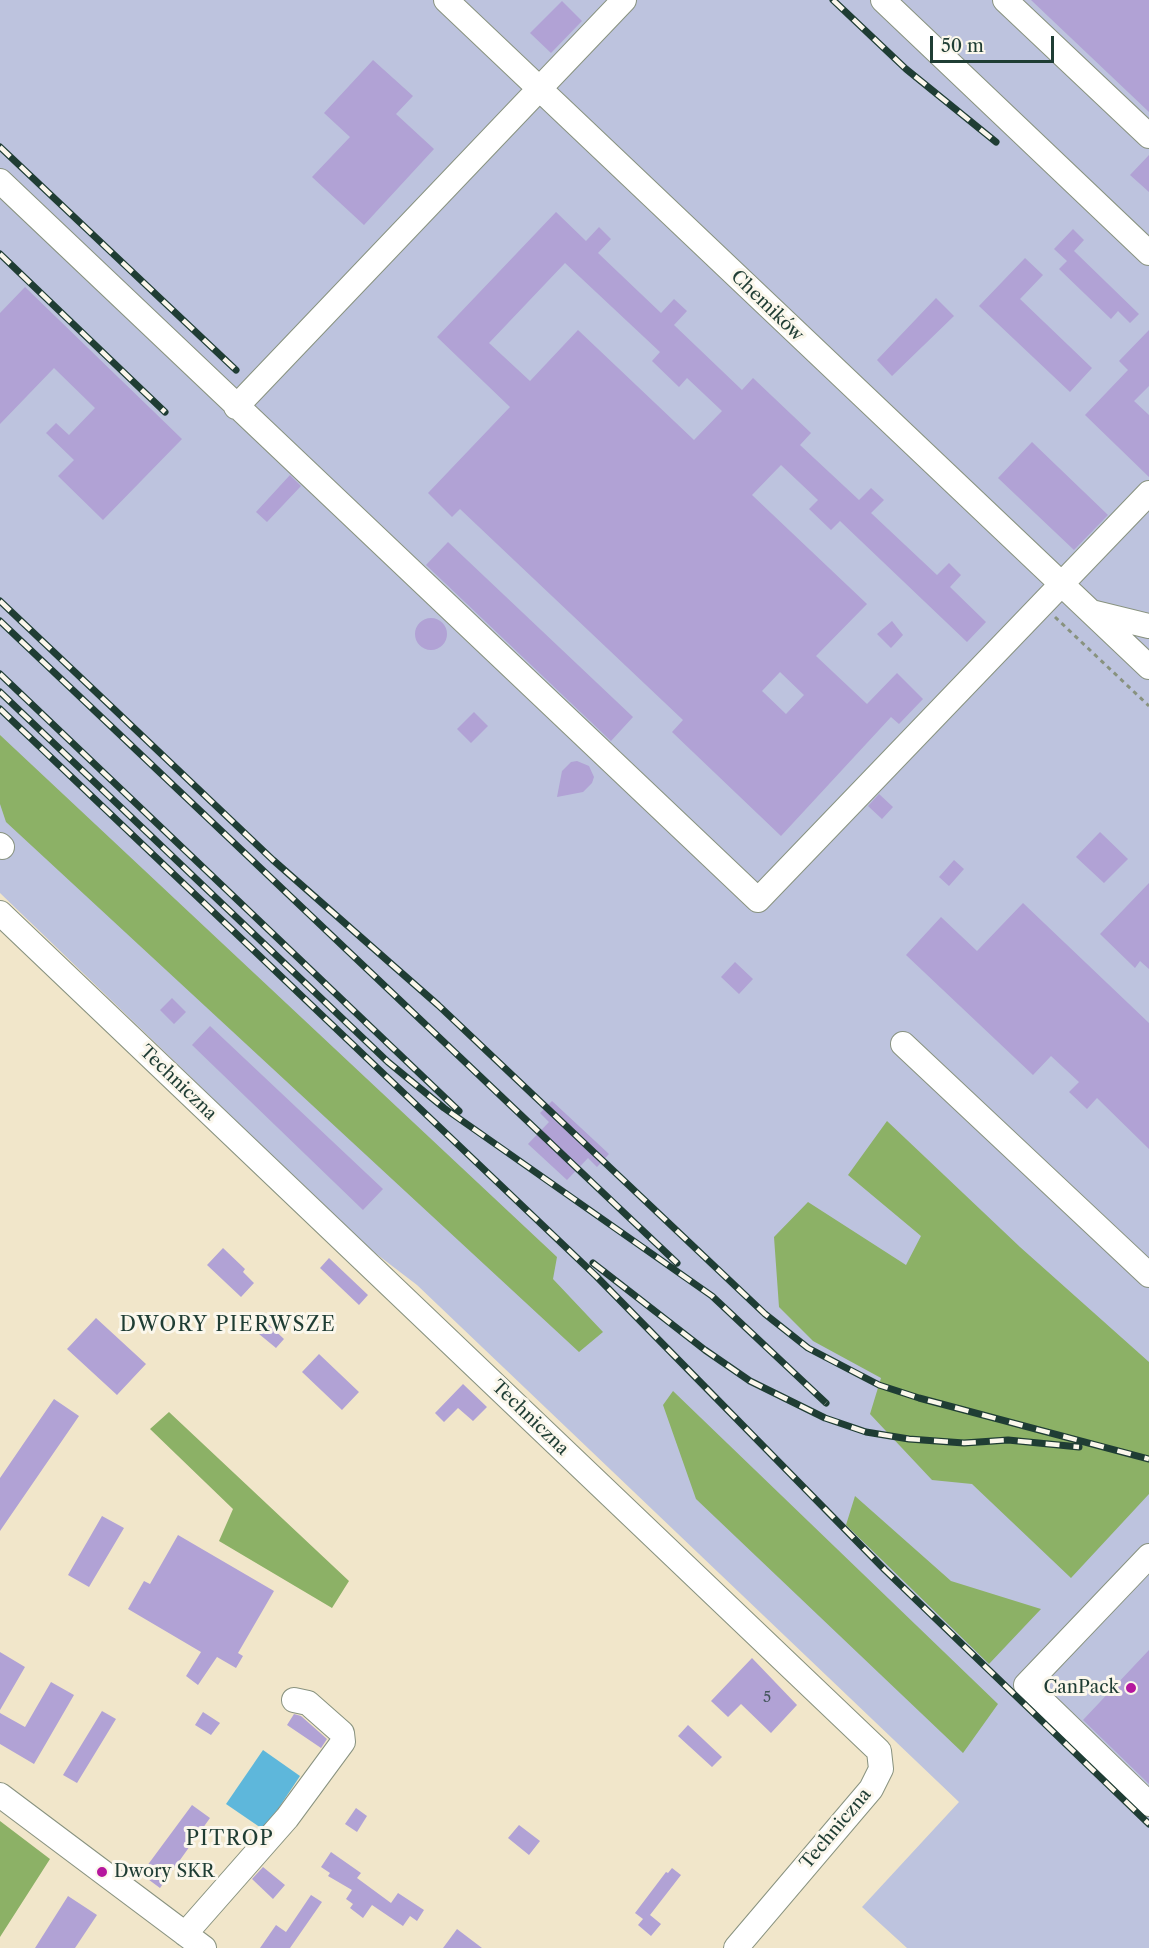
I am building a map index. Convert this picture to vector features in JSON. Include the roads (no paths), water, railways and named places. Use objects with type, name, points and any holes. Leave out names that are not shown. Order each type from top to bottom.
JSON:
[{"type":"street","name":"Chemików","points":[[446,0],[1061,586],[1149,667]]},
{"type":"street","points":[[236,407],[624,0]]},
{"type":"street","points":[[883,0],[1149,253]]},
{"type":"street","points":[[1005,0],[1149,136]]},
{"type":"street","points":[[0,181],[758,900],[1149,493]]},
{"type":"street","name":"Chemików","points":[[1089,611],[1149,626]]},
{"type":"street","points":[[1115,636],[1149,647]]},
{"type":"street","name":"Techniczna","points":[[0,913],[879,1750],[881,1769],[871,1790],[736,1948]]},
{"type":"street","points":[[903,1044],[1149,1275]]},
{"type":"street","points":[[1149,1556],[1026,1685],[1149,1804]]},
{"type":"street","points":[[0,1795],[195,1941],[343,1742],[342,1733],[308,1703],[294,1700]]},
{"type":"water","points":[[263,1750],[300,1776],[264,1830],[226,1804]]},
{"type":"railway","points":[[833,0],[906,69],[996,142]]},
{"type":"railway","points":[[0,147],[236,370]]},
{"type":"railway","points":[[0,254],[165,412]]},
{"type":"railway","points":[[0,601],[273,860],[438,1005],[765,1314],[808,1348],[879,1385],[919,1398],[1149,1459]]},
{"type":"railway","points":[[0,621],[677,1263]]},
{"type":"railway","points":[[0,674],[459,1111]]},
{"type":"railway","points":[[0,692],[388,1062],[444,1108],[712,1296],[826,1403]]},
{"type":"railway","points":[[0,709],[596,1276],[885,1570],[1149,1824]]},
{"type":"railway","points":[[593,1263],[705,1350],[750,1381],[825,1418],[866,1432],[909,1439],[964,1443],[1008,1440],[1079,1447]]},
{"type":"place","name":"CanPack","points":[[1131,1688]]},
{"type":"place","name":"Dwory SKR","points":[[102,1872]]},
{"type":"district","name":"DWORY PIERWSZE","points":[[228,1325]]},
{"type":"district","name":"PITROP","points":[[230,1839]]}]
